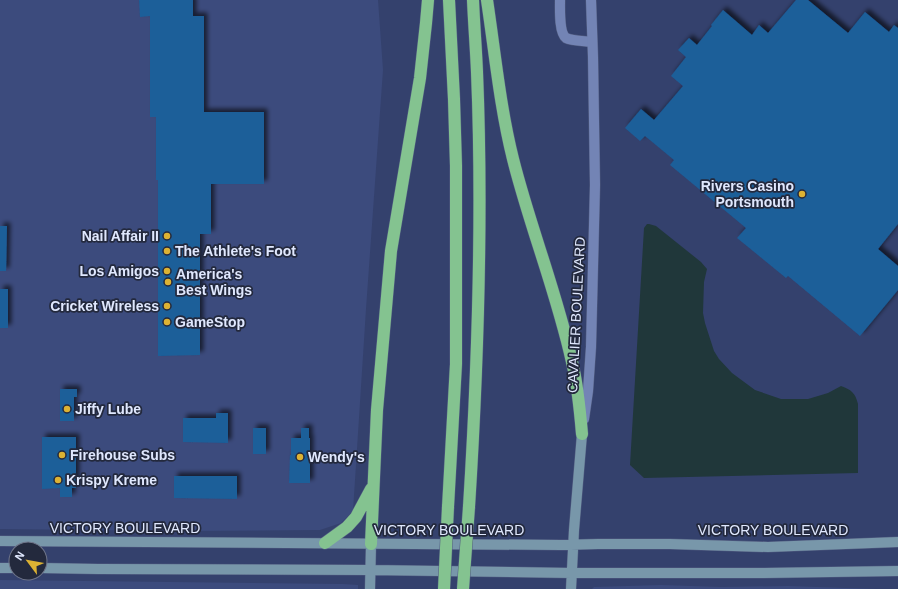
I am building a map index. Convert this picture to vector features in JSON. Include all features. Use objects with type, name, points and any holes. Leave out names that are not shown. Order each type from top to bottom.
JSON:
[{"type":"highway","points":[[371,544],[377,410],[391,251],[420,78],[428,0]]},
{"type":"highway","points":[[444,589],[456,364],[456,166],[449,0]]},
{"type":"highway","points":[[463,589],[472,457],[478,322],[479,187],[477,72],[473,0]]},
{"type":"highway","points":[[486,0],[503,116],[512,158],[530,221],[564,326],[573,363],[582,434]]},
{"type":"highway","points":[[325,543],[347,527],[356,517],[373,484]]},
{"type":"main road","name":"CAVALIER BOULEVARD","points":[[571,589],[582,434]]},
{"type":"main road","name":"VICTORY BOULEVARD","points":[[0,541],[574,545],[670,544],[768,547],[898,542]]},
{"type":"main road","points":[[370,589],[371,544]]},
{"type":"main road","points":[[48,568],[572,573],[845,573],[898,571]]},
{"type":"street","points":[[560,0],[562,32],[566,38],[592,42]]},
{"type":"street","name":"CAVALIER BOULEVARD","points":[[582,434],[588,390],[591,347],[595,185],[591,0]]},
{"type":"shaded area","points":[[0,0],[378,0],[383,70],[353,511],[341,523],[320,530],[184,531],[0,529]]},
{"type":"shaded area","points":[[647,224],[656,226],[701,262],[707,269],[704,282],[703,313],[705,323],[714,351],[732,373],[755,390],[781,399],[808,399],[828,393],[841,386],[852,392],[856,397],[858,404],[858,473],[644,478],[630,465],[644,228]]},
{"type":"shaded area","points":[[0,580],[358,585],[358,589],[0,589]]},
{"type":"shaded area","points":[[661,585],[721,587],[788,586],[877,589],[592,589],[594,587]]},
{"type":"building","points":[[139,0],[193,0],[193,16],[204,16],[204,112],[264,112],[264,184],[211,184],[211,234],[200,234],[200,355],[158,356],[158,180],[156,180],[156,117],[150,117],[150,16],[140,17]]},
{"type":"building","name":"Rivers Casino Portsmouth","points":[[796,0],[808,0],[848,33],[865,12],[889,32],[894,25],[898,28],[898,224],[878,249],[898,266],[898,290],[860,336],[788,276],[786,278],[737,238],[746,228],[670,165],[674,160],[645,136],[640,141],[625,128],[641,109],[654,120],[683,86],[671,76],[686,57],[678,50],[689,38],[697,45],[723,10],[752,35],[759,25],[768,33]]},
{"type":"building","points":[[0,226],[7,226],[6,271],[0,271]]},
{"type":"building","points":[[0,289],[8,289],[8,328],[0,328]]},
{"type":"building","name":"Jiffy Lube","points":[[60,389],[77,389],[77,397],[74,397],[74,421],[60,421]]},
{"type":"building","points":[[216,413],[228,413],[228,443],[183,442],[183,418],[216,418]]},
{"type":"building","points":[[253,428],[266,428],[266,454],[253,454]]},
{"type":"building","name":"Wendy's","points":[[301,428],[309,428],[310,483],[289,483],[291,438],[301,438]]},
{"type":"building","points":[[42,437],[76,437],[76,488],[72,488],[72,497],[60,497],[60,488],[42,489]]},
{"type":"building","points":[[174,476],[237,476],[237,499],[174,498]]},
{"type":"place","name":"Rivers Casino Portsmouth","points":[[802,194]]},
{"type":"place","name":"Nail Affair II","points":[[167,236]]},
{"type":"place","name":"The Athlete's Foot","points":[[167,251]]},
{"type":"place","name":"Los Amigos","points":[[167,271]]},
{"type":"place","name":"America's Best Wings","points":[[168,282]]},
{"type":"place","name":"Cricket Wireless","points":[[167,306]]},
{"type":"place","name":"GameStop","points":[[167,322]]},
{"type":"place","name":"Jiffy Lube","points":[[67,409]]},
{"type":"place","name":"Firehouse Subs","points":[[62,455]]},
{"type":"place","name":"Wendy's","points":[[300,457]]},
{"type":"place","name":"Krispy Kreme","points":[[58,480]]}]
